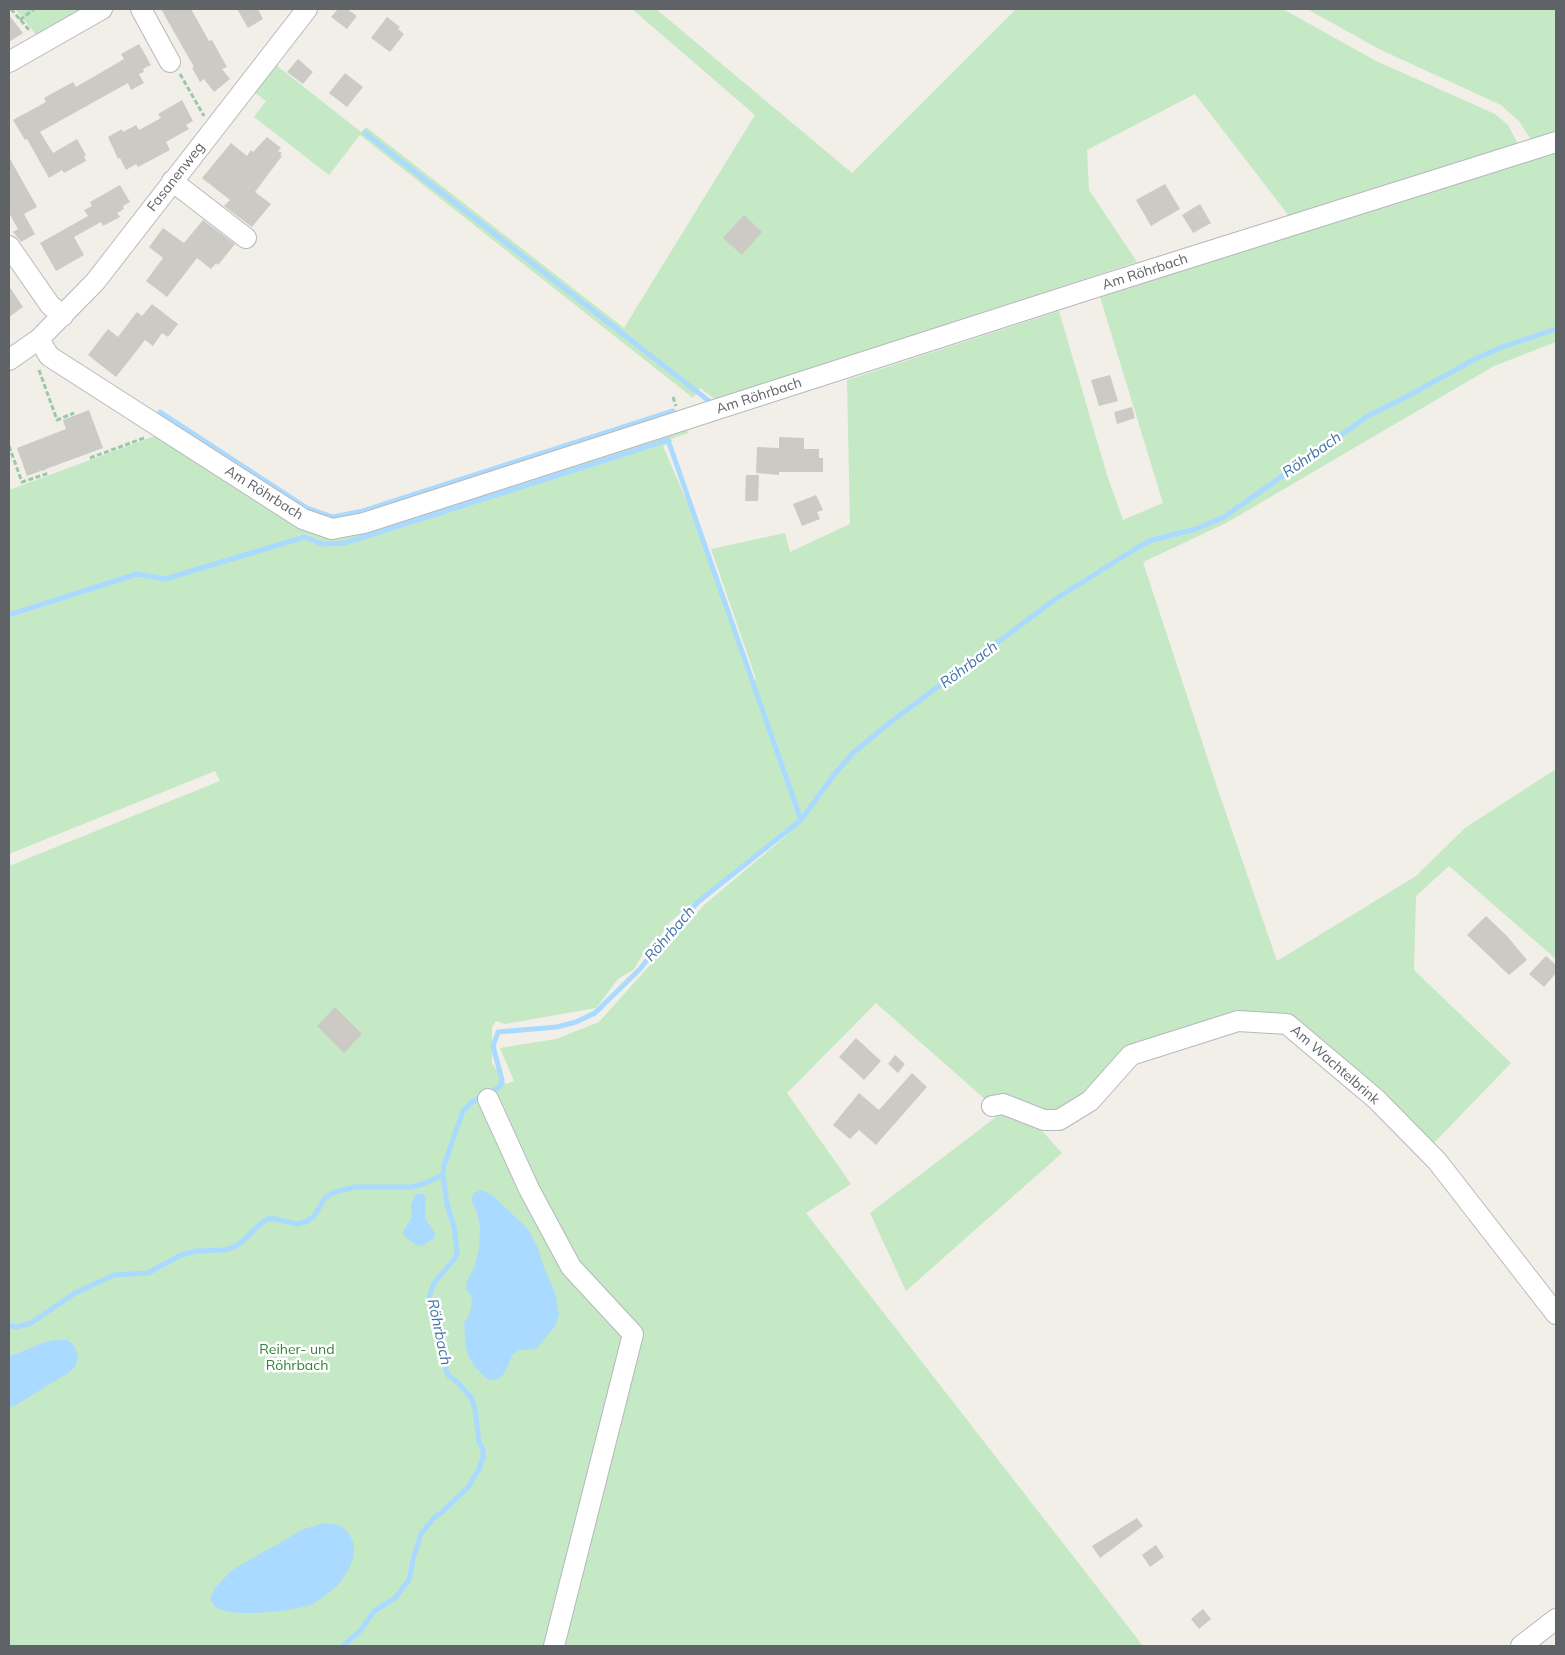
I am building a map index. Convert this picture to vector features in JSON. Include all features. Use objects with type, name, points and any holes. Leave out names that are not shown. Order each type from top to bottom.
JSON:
[{"type":"street","points":[[9,62],[102,9]]},
{"type":"street","points":[[141,9],[170,62]]},
{"type":"street","name":"Fasanenweg","points":[[39,339],[95,282],[307,9]]},
{"type":"street","name":"Am Röhrbach","points":[[39,339],[49,356],[303,519],[332,529],[364,523],[1090,289],[1556,142]]},
{"type":"street","points":[[172,181],[246,238]]},
{"type":"street","points":[[9,246],[50,305],[63,316]]},
{"type":"street","points":[[9,360],[39,339]]},
{"type":"street","name":"Am Wachtelbrink","points":[[992,1106],[1003,1104],[1044,1120],[1059,1120],[1090,1101],[1131,1055],[1238,1021],[1288,1024],[1376,1099],[1437,1161],[1556,1314]]},
{"type":"street","points":[[488,1099],[530,1189],[571,1267],[633,1334],[554,1646]]},
{"type":"street","points":[[1521,1646],[1556,1619]]},
{"type":"path","points":[[11,9],[40,44]]},
{"type":"path","points":[[20,20],[34,9]]},
{"type":"path","points":[[170,62],[174,64],[205,118],[215,127]]},
{"type":"path","points":[[49,356],[38,369],[57,420],[74,413]]},
{"type":"path","points":[[90,458],[148,436],[156,424]]},
{"type":"path","points":[[9,446],[22,482],[46,474],[44,470]]},
{"type":"green space","points":[[15,9],[90,9],[39,38]]},
{"type":"green space","points":[[632,9],[656,9],[852,173],[1016,9],[1283,9],[1376,61],[1495,114],[1508,125],[1518,144],[1289,216],[1195,94],[1087,150],[1089,190],[1137,262],[715,399],[700,388],[693,398],[360,135],[329,175],[254,117],[266,101],[254,92],[276,65],[361,132],[366,127],[624,328],[755,115]]},
{"type":"green space","points":[[1307,9],[1556,9],[1556,132],[1531,140],[1519,121],[1501,105],[1379,49]]},
{"type":"green space","name":"Reiher- und Röhrbach","points":[[1556,151],[1556,342],[1494,366],[1226,523],[1143,562],[1277,961],[1416,876],[1465,828],[1556,769],[1556,959],[1449,866],[1416,896],[1414,970],[1511,1063],[1432,1145],[1381,1093],[1335,1052],[1291,1018],[1128,1050],[1088,1097],[1058,1115],[988,1102],[876,1003],[787,1093],[851,1184],[806,1213],[1143,1646],[9,1646],[9,866],[220,781],[215,771],[9,854],[9,618],[137,576],[151,579],[152,574],[136,572],[9,613],[9,490],[155,436],[288,520],[332,536],[687,427],[688,433],[671,439],[672,442],[663,446],[694,518],[752,682],[756,679],[711,549],[785,533],[790,552],[850,524],[847,380],[1059,311],[1107,475],[1123,520],[1163,503],[1100,297]],"holes":[[[793,830],[704,905],[599,1022],[556,1039],[500,1048],[514,1081],[506,1084],[492,1063],[492,1027],[496,1021],[505,1024],[596,1008],[618,979],[634,969],[644,952],[653,947],[670,922]]]},
{"type":"green space","points":[[1000,1114],[1034,1122],[1062,1153],[906,1291],[870,1213]]},
{"type":"water","points":[[481,1190],[492,1195],[528,1229],[537,1246],[555,1292],[559,1315],[555,1326],[536,1349],[520,1350],[513,1354],[504,1374],[496,1380],[488,1380],[475,1367],[469,1357],[464,1323],[469,1315],[472,1304],[471,1295],[466,1289],[467,1281],[475,1266],[479,1248],[480,1228],[477,1213],[471,1199],[474,1193]]},
{"type":"water","points":[[423,1194],[426,1198],[425,1219],[435,1233],[434,1238],[422,1246],[416,1245],[405,1237],[403,1232],[412,1217],[411,1205],[415,1195]]},
{"type":"water","points":[[68,1340],[75,1347],[78,1357],[75,1367],[16,1405],[9,1407],[9,1357],[42,1343]]},
{"type":"water","points":[[325,1523],[339,1525],[349,1533],[354,1545],[353,1558],[348,1571],[338,1585],[323,1597],[311,1605],[281,1611],[237,1613],[215,1607],[210,1599],[214,1589],[232,1570],[304,1529]]},
{"type":"building","points":[[161,9],[191,9],[209,41],[212,40],[227,67],[222,69],[230,79],[214,92],[204,79],[200,82],[192,68],[194,67]]},
{"type":"building","points":[[237,9],[258,9],[263,19],[248,28]]},
{"type":"building","points":[[338,9],[347,9],[357,16],[347,29],[331,17]]},
{"type":"building","points":[[9,15],[23,33],[9,42]]},
{"type":"building","points":[[387,17],[400,27],[398,29],[404,34],[390,52],[371,38]]},
{"type":"building","points":[[139,44],[151,65],[143,69],[144,72],[139,74],[144,83],[131,90],[128,83],[40,132],[53,153],[77,139],[86,155],[84,156],[86,161],[64,173],[62,170],[49,178],[27,139],[25,140],[13,120],[46,102],[44,98],[73,82],[76,87],[124,59],[121,54]]},
{"type":"building","points":[[298,59],[313,72],[303,84],[287,72]]},
{"type":"building","points":[[345,73],[363,87],[347,107],[329,93]]},
{"type":"building","points":[[182,100],[193,121],[186,125],[189,129],[166,142],[170,150],[138,167],[136,164],[126,170],[120,158],[118,159],[108,137],[122,129],[123,132],[136,125],[139,130],[161,118],[158,114]]},
{"type":"building","points":[[267,137],[281,148],[278,151],[282,153],[280,155],[282,156],[255,192],[271,204],[252,227],[224,206],[230,200],[202,178],[231,143],[247,156],[251,150],[253,152]]},
{"type":"building","points":[[9,157],[37,207],[24,214],[35,234],[21,242],[13,232],[18,229],[9,213]]},
{"type":"building","points":[[1165,184],[1180,209],[1151,226],[1136,200]]},
{"type":"building","points":[[120,185],[130,202],[117,213],[120,217],[103,226],[101,222],[74,237],[84,255],[56,271],[40,243],[88,216],[84,210],[92,206],[90,202]]},
{"type":"building","points":[[1200,204],[1211,223],[1193,233],[1182,215]]},
{"type":"building","points":[[744,215],[762,232],[742,255],[723,238]]},
{"type":"building","points":[[203,220],[235,244],[218,265],[216,263],[211,269],[197,258],[167,297],[146,281],[163,258],[149,247],[163,228],[184,243]]},
{"type":"building","points":[[9,286],[23,307],[9,317]]},
{"type":"building","points":[[152,304],[178,324],[168,337],[162,333],[153,346],[145,340],[116,377],[88,355],[108,329],[118,337],[137,312],[142,316]]},
{"type":"building","points":[[1110,375],[1118,401],[1099,406],[1091,380]]},
{"type":"building","points":[[1132,407],[1135,418],[1117,424],[1114,412]]},
{"type":"building","points":[[89,410],[103,448],[27,476],[17,448],[66,429],[63,420]]},
{"type":"building","points":[[779,437],[804,438],[804,449],[819,449],[819,458],[823,458],[823,472],[779,472],[779,475],[756,473],[757,447],[779,448]]},
{"type":"building","points":[[746,475],[759,475],[758,501],[745,501]]},
{"type":"building","points":[[816,495],[823,510],[817,512],[820,519],[802,526],[793,504]]},
{"type":"building","points":[[1486,916],[1507,936],[1527,960],[1509,975],[1467,935]]},
{"type":"building","points":[[1546,956],[1556,965],[1556,973],[1544,987],[1529,974]]},
{"type":"building","points":[[335,1007],[362,1034],[344,1053],[317,1026]]},
{"type":"building","points":[[856,1038],[881,1061],[864,1080],[839,1057]]},
{"type":"building","points":[[895,1055],[905,1064],[898,1073],[888,1064]]},
{"type":"building","points":[[912,1073],[927,1087],[876,1145],[859,1130],[850,1139],[833,1125],[859,1093],[879,1110]]},
{"type":"building","points":[[1137,1518],[1143,1526],[1100,1558],[1092,1546]]},
{"type":"building","points":[[1156,1545],[1164,1557],[1150,1567],[1142,1555]]},
{"type":"building","points":[[1203,1609],[1211,1619],[1199,1629],[1191,1619]]},
{"type":"waterway","points":[[365,133],[709,401]]},
{"type":"waterway","name":"Röhrbach","points":[[491,1093],[501,1085],[502,1080],[493,1046],[498,1032],[557,1027],[576,1022],[595,1013],[640,969],[666,936],[698,902],[801,820],[833,776],[853,753],[888,724],[1057,598],[1152,540],[1196,529],[1224,517],[1368,416],[1479,357],[1556,329]]},
{"type":"waterway","points":[[160,412],[307,508],[333,517],[363,511],[673,411]]},
{"type":"waterway","points":[[9,615],[137,574],[165,579],[305,537],[322,544],[345,543],[668,440],[801,820]]},
{"type":"waterway","name":"Röhrbach","points":[[343,1646],[361,1630],[374,1611],[395,1598],[409,1580],[421,1534],[434,1518],[469,1486],[483,1458],[472,1399],[448,1375],[444,1364],[438,1321],[429,1297],[434,1283],[456,1257],[457,1249],[454,1227],[447,1204],[443,1175],[444,1165],[463,1111],[482,1096]]},
{"type":"waterway","points":[[9,1326],[17,1327],[31,1323],[75,1293],[114,1275],[148,1273],[179,1256],[195,1251],[224,1250],[234,1247],[260,1224],[270,1218],[297,1224],[306,1222],[314,1216],[325,1198],[334,1192],[355,1187],[411,1187],[443,1175]]}]
